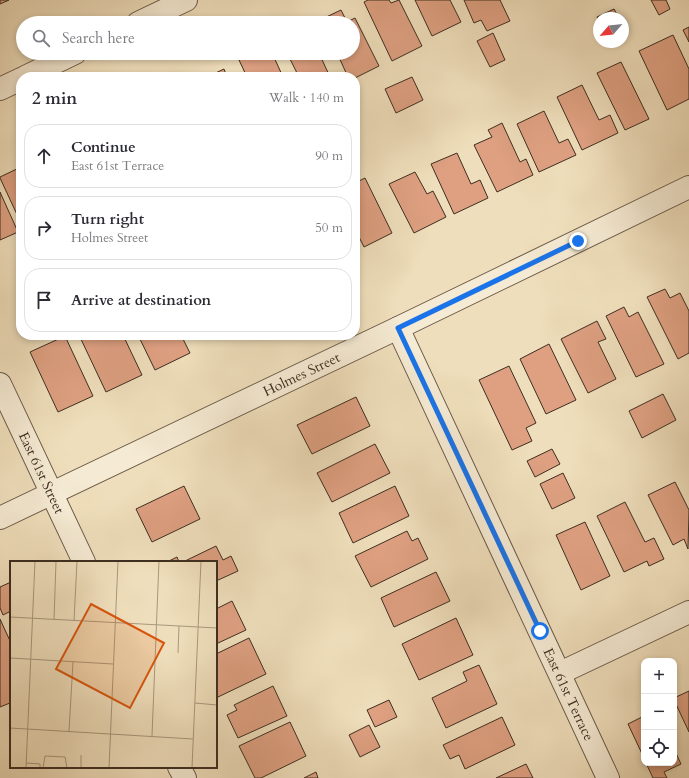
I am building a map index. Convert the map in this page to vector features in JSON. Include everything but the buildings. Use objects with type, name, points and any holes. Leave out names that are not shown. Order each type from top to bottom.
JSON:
[{"type":"street","points":[[153,16],[186,0]]},
{"type":"street","points":[[35,72],[60,60]]},
{"type":"street","points":[[0,89],[16,81]]},
{"type":"street","name":"Holmes Street","points":[[0,518],[689,187]]},
{"type":"street","name":"East 61st Terrace","points":[[398,328],[608,778]]},
{"type":"street","name":"East 61st Street","points":[[0,384],[84,561]]},
{"type":"street","points":[[560,673],[689,612]]},
{"type":"street","points":[[179,768],[184,778]]},
{"type":"route","points":[[540,631],[398,328],[578,241]]}]
